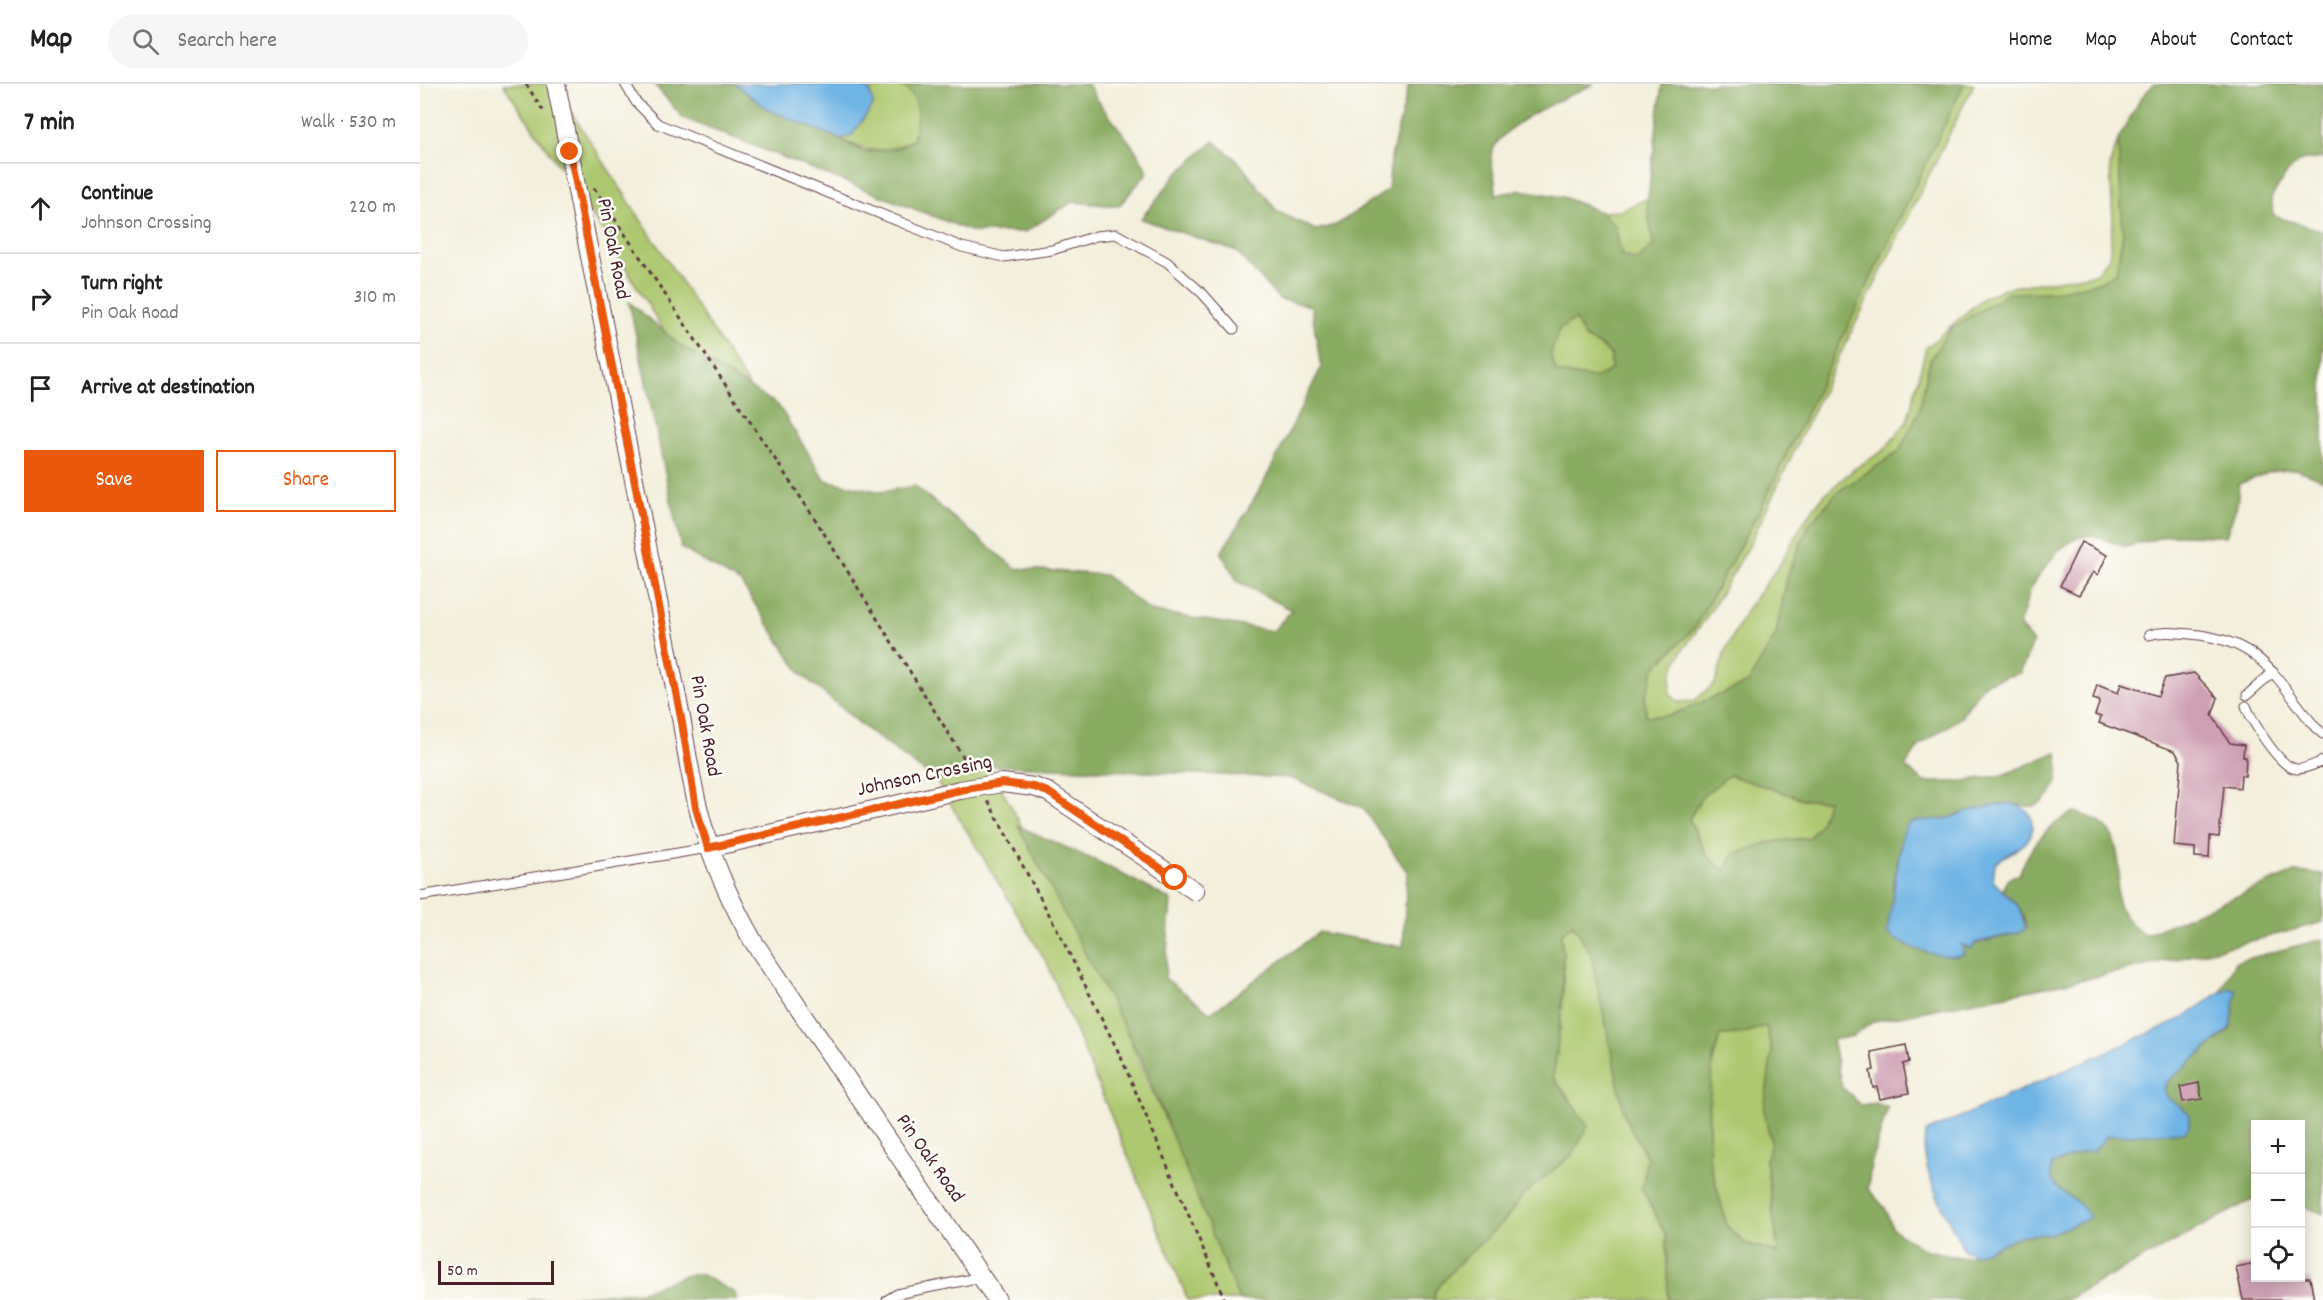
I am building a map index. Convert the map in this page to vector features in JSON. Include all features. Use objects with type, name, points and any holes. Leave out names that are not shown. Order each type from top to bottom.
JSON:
[{"type":"street","name":"Pin Oak Road","points":[[556,84],[662,621],[696,808],[708,848],[730,900],[753,941],[998,1300]]},
{"type":"street","name":"Johnson Crossing","points":[[708,848],[970,788],[1002,783],[1019,784],[1048,792],[1196,891]]},
{"type":"lane","points":[[625,84],[636,102],[658,124],[962,247],[1004,257],[1116,234],[1167,262],[1203,294],[1234,329]]},
{"type":"lane","points":[[2149,635],[2162,632],[2217,636],[2250,650],[2273,672],[2315,727],[2323,734]]},
{"type":"lane","points":[[2247,695],[2273,672]]},
{"type":"lane","points":[[2246,706],[2251,718],[2286,766],[2298,770],[2323,761]]},
{"type":"lane","points":[[420,896],[708,848]]},
{"type":"lane","points":[[887,1300],[897,1294],[982,1277]]},
{"type":"path","points":[[526,84],[548,118]]},
{"type":"path","points":[[593,186],[815,519],[974,776]]},
{"type":"path","points":[[984,793],[1058,929],[1120,1055],[1225,1300]]},
{"type":"green space","points":[[503,84],[553,84],[968,725],[1110,994],[1244,1300],[1188,1300],[1047,963],[608,239]]},
{"type":"green space","points":[[654,84],[735,84],[769,110],[797,119],[865,152],[898,148],[913,140],[917,117],[916,103],[913,96],[901,84],[1088,84],[1102,107],[1142,160],[1148,172],[1119,206],[1072,202],[1025,232],[973,232],[683,118]]},
{"type":"green space","points":[[885,84],[898,85],[913,94],[918,110],[913,140],[893,148],[876,151],[859,148],[840,139],[852,135],[873,105],[870,91]]},
{"type":"green space","points":[[1409,84],[1594,84],[1551,104],[1504,134],[1495,146],[1491,158],[1496,195],[1521,190],[1563,197],[1601,212],[1615,226],[1622,256],[1637,260],[1653,246],[1647,205],[1662,84],[1964,84],[1760,510],[1695,627],[1654,669],[1645,698],[1646,716],[1669,716],[1748,683],[1776,634],[1788,574],[1809,524],[1839,491],[1899,452],[1919,411],[1930,360],[1950,329],[2008,293],[2051,292],[2097,283],[2116,273],[2123,233],[2118,140],[2141,98],[2154,84],[2323,84],[2323,158],[2300,161],[2286,174],[2271,198],[2274,216],[2323,231],[2323,480],[2295,469],[2270,472],[2239,484],[2237,505],[2226,536],[2170,535],[2126,547],[2092,535],[2076,538],[2057,552],[2032,585],[2019,625],[2033,643],[2020,673],[1985,683],[1960,718],[1919,746],[1905,767],[1925,782],[1957,782],[2003,775],[2057,752],[2059,771],[2054,788],[2046,799],[2035,805],[2002,804],[1976,809],[1938,821],[1902,837],[1893,886],[1901,941],[1927,952],[1943,955],[1960,943],[1968,948],[2011,935],[2026,927],[2018,907],[2003,892],[2004,885],[2009,878],[2019,875],[2028,855],[2040,838],[2055,824],[2074,812],[2095,819],[2108,829],[2118,855],[2118,903],[2125,916],[2145,935],[2294,872],[2323,874],[2323,922],[2155,964],[1874,1021],[1854,1036],[1832,1040],[1842,1087],[1861,1105],[1875,1103],[1888,1107],[1871,1164],[1868,1189],[1885,1208],[1893,1229],[1923,1249],[1959,1257],[1975,1255],[2023,1235],[2050,1234],[2089,1218],[2078,1203],[2053,1182],[2052,1165],[2086,1151],[2093,1152],[2107,1136],[2185,1132],[2182,1108],[2168,1098],[2164,1091],[2166,1083],[2231,1028],[2236,991],[2230,988],[2220,992],[2235,962],[2323,939],[2323,1214],[2305,1207],[2305,1120],[2251,1120],[2251,1200],[2066,1300],[1668,1300],[1666,1235],[1642,1189],[1647,1158],[1625,1117],[1591,954],[1573,924],[1561,934],[1563,988],[1553,1077],[1588,1126],[1573,1154],[1524,1194],[1505,1220],[1457,1265],[1435,1291],[1434,1300],[1239,1300],[1142,1061],[1018,826],[1103,864],[1171,900],[1165,978],[1211,1013],[1319,932],[1403,947],[1407,872],[1363,808],[1290,778],[982,765],[935,780],[865,728],[801,674],[741,583],[681,548],[629,302],[681,346],[778,405],[825,480],[881,492],[915,486],[1015,568],[1105,575],[1150,611],[1273,631],[1292,610],[1238,582],[1221,553],[1261,488],[1321,368],[1311,306],[1279,299],[1236,251],[1141,219],[1175,176],[1214,141],[1239,162],[1278,212],[1316,230],[1336,225],[1388,190],[1391,157]],"holes":[[[1575,319],[1585,338],[1601,346],[1611,355],[1611,370],[1596,378],[1557,373],[1550,355],[1559,330]],[[1729,775],[1806,800],[1828,800],[1820,824],[1809,838],[1770,842],[1734,854],[1725,871],[1707,856],[1689,819],[1702,797]],[[1766,1026],[1772,1052],[1764,1110],[1771,1143],[1766,1160],[1778,1253],[1745,1243],[1727,1226],[1709,1159],[1709,1105],[1713,1060],[1720,1035],[1740,1034]]]},
{"type":"green space","points":[[1964,84],[1974,84],[1833,369],[1748,548],[1706,618],[1682,651],[1672,673],[1670,694],[1679,702],[1694,701],[1715,683],[1726,649],[1746,611],[1780,564],[1801,526],[1823,496],[1854,469],[1883,451],[1907,422],[1926,348],[1983,298],[2005,288],[2095,274],[2109,258],[2113,223],[2110,165],[2118,140],[2123,233],[2116,273],[2097,283],[2051,292],[2008,294],[1950,329],[1930,360],[1919,411],[1899,452],[1839,491],[1809,524],[1788,574],[1776,634],[1748,684],[1669,716],[1646,716],[1645,698],[1654,669],[1695,627],[1760,510]]},
{"type":"green space","points":[[1648,198],[1653,246],[1637,260],[1622,256],[1615,226],[1601,212],[1620,211]]},
{"type":"green space","points":[[1575,319],[1585,338],[1601,346],[1611,356],[1611,370],[1596,378],[1557,373],[1550,355],[1559,330]]},
{"type":"green space","points":[[1729,775],[1806,800],[1828,800],[1820,824],[1809,838],[1770,842],[1726,871],[1707,856],[1689,819],[1702,797]]},
{"type":"green space","points":[[1574,924],[1591,954],[1625,1117],[1647,1158],[1642,1189],[1666,1235],[1668,1300],[1434,1300],[1435,1291],[1457,1265],[1505,1220],[1524,1194],[1573,1154],[1570,1099],[1553,1078],[1563,988],[1561,934]]},
{"type":"green space","points":[[1767,1025],[1772,1052],[1764,1110],[1771,1143],[1766,1160],[1779,1253],[1745,1243],[1727,1226],[1709,1159],[1709,1105],[1713,1060],[1720,1035],[1740,1034]]},
{"type":"green space","points":[[700,1274],[735,1293],[737,1300],[527,1300],[640,1292],[683,1276]]},
{"type":"water","points":[[735,84],[859,84],[870,91],[873,105],[852,135],[840,139],[769,110]]},
{"type":"water","points":[[2009,803],[2020,806],[2030,814],[2031,834],[2022,846],[1995,864],[1993,881],[2018,906],[2026,927],[2021,932],[1975,943],[1972,949],[1961,944],[1964,954],[1956,956],[1924,951],[1903,943],[1887,933],[1902,837],[1906,826],[1914,821],[1946,819],[1972,810]]},
{"type":"water","points":[[2230,988],[2236,991],[2231,1027],[2166,1083],[2164,1091],[2168,1098],[2190,1114],[2189,1127],[2185,1132],[2107,1136],[2093,1152],[2086,1151],[2052,1164],[2051,1174],[2057,1188],[2079,1204],[2090,1218],[2050,1234],[2023,1235],[1975,1255],[1964,1250],[1930,1176],[1924,1146],[1926,1132],[2181,1019],[2220,992]]},
{"type":"building","points":[[2081,542],[2107,555],[2098,575],[2093,572],[2079,595],[2060,586]]},
{"type":"building","points":[[2194,673],[2218,698],[2212,715],[2230,743],[2244,745],[2243,757],[2246,757],[2245,776],[2241,775],[2240,788],[2224,786],[2219,837],[2210,836],[2209,858],[2195,857],[2195,848],[2174,846],[2181,761],[2175,751],[2099,723],[2101,717],[2095,715],[2100,701],[2093,699],[2097,685],[2118,693],[2121,684],[2158,696],[2165,678]]},
{"type":"building","points":[[1906,1045],[1909,1062],[1903,1064],[1909,1093],[1880,1099],[1877,1087],[1873,1088],[1870,1071],[1874,1070],[1871,1052]]},
{"type":"building","points":[[2199,1083],[2202,1099],[2183,1102],[2180,1087]]},
{"type":"building","points":[[2251,1264],[2251,1282],[2305,1282],[2305,1278],[2310,1278],[2314,1300],[2243,1300],[2236,1267]]},
{"type":"route","points":[[570,152],[682,723],[688,768],[696,808],[708,848],[960,790],[1002,783],[1019,784],[1048,792],[1175,878]]}]
